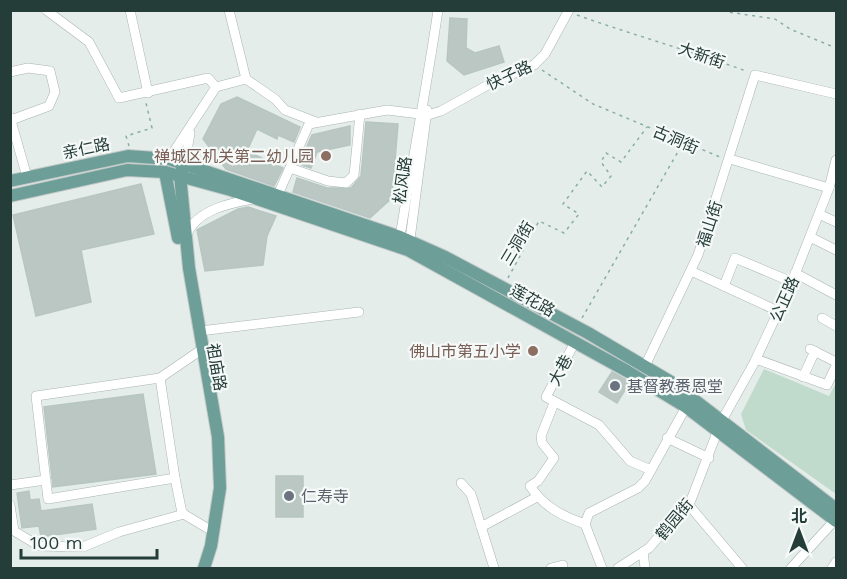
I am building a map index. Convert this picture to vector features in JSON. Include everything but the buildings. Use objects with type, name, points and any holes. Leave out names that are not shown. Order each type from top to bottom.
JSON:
[{"type":"main road","name":"亲仁路","points":[[10,181],[133,156],[167,166]]},
{"type":"main road","name":"亲仁路","points":[[10,196],[127,170],[167,166]]},
{"type":"main road","points":[[167,166],[182,169]]},
{"type":"main road","name":"祖庙路","points":[[167,166],[213,437],[213,490],[197,568]]},
{"type":"main road","name":"莲花路","points":[[182,169],[277,197],[404,244],[503,288],[578,327],[671,382],[719,427],[836,516]]},
{"type":"main road","name":"莲花路","points":[[182,169],[256,198],[404,244],[719,427]]},
{"type":"main road","name":"祖庙路","points":[[182,169],[186,237],[218,437],[220,488],[211,546],[204,568]]},
{"type":"street","points":[[46,10],[89,42],[119,98],[208,78],[216,87]]},
{"type":"street","points":[[129,10],[146,93]]},
{"type":"street","points":[[229,10],[246,79],[275,99],[285,110],[316,122]]},
{"type":"street","name":"松风路","points":[[404,244],[438,10]]},
{"type":"street","name":"快子路","points":[[424,114],[534,65],[545,54],[568,11]]},
{"type":"street","points":[[10,72],[28,68],[50,71],[55,92],[49,106],[11,118],[27,177]]},
{"type":"street","points":[[755,75],[837,94]]},
{"type":"street","name":"福山街","points":[[645,366],[691,271],[730,159],[755,75]]},
{"type":"street","points":[[167,166],[216,87],[246,79]]},
{"type":"street","points":[[277,197],[309,124],[387,110],[424,114]]},
{"type":"street","points":[[290,168],[328,181],[346,183],[354,175],[360,114]]},
{"type":"street","points":[[182,169],[191,128]]},
{"type":"street","points":[[730,159],[829,188]]},
{"type":"street","name":"公正路","points":[[719,427],[756,359],[794,277],[829,188],[837,160]]},
{"type":"street","points":[[186,237],[196,220],[228,203],[256,198]]},
{"type":"street","points":[[819,214],[837,222]]},
{"type":"street","points":[[810,237],[837,250]]},
{"type":"street","points":[[724,286],[735,258],[794,277],[837,295]]},
{"type":"street","points":[[691,271],[778,310]]},
{"type":"street","points":[[200,331],[359,312]]},
{"type":"street","points":[[822,318],[837,326]]},
{"type":"street","name":"大巷","points":[[537,497],[530,486],[538,482],[554,458],[542,443],[541,436],[550,400],[575,342]]},
{"type":"street","points":[[756,359],[827,386],[837,365],[813,350],[803,376]]},
{"type":"street","points":[[175,478],[48,499],[36,396],[160,378],[198,352]]},
{"type":"street","points":[[160,378],[175,478],[184,514],[207,528]]},
{"type":"street","points":[[550,400],[599,425],[630,461],[651,470]]},
{"type":"street","points":[[602,568],[585,524],[589,513],[638,488],[651,470],[686,407]]},
{"type":"street","name":"鹤园街","points":[[645,568],[643,552],[688,504],[709,458],[719,427]]},
{"type":"street","points":[[667,438],[709,458]]},
{"type":"street","points":[[10,485],[46,480]]},
{"type":"street","points":[[461,483],[471,494],[494,568]]},
{"type":"street","points":[[481,527],[537,497],[560,515],[585,524]]},
{"type":"street","points":[[688,504],[740,567]]},
{"type":"street","points":[[10,505],[14,531],[39,546],[83,547],[120,532],[184,514]]},
{"type":"street","points":[[791,568],[836,516]]},
{"type":"street","points":[[618,568],[643,552]]},
{"type":"street","points":[[832,568],[837,562]]},
{"type":"street","points":[[551,568],[563,565]]},
{"type":"street","points":[[728,568],[740,567]]},
{"type":"path","points":[[715,10],[775,19],[790,29],[836,48]]},
{"type":"path","name":"大新街","points":[[568,11],[622,31],[684,48],[755,75]]},
{"type":"path","name":"古洞街","points":[[534,65],[593,104],[717,156],[730,159]]},
{"type":"path","points":[[133,156],[126,136],[152,129],[146,93]]},
{"type":"path","name":"三洞街","points":[[503,288],[539,221],[564,233],[579,214],[563,204],[587,171],[602,186],[611,176],[602,162],[606,153],[621,162],[646,127]]},
{"type":"path","points":[[578,327],[683,142]]},
{"type":"green space","points":[[764,369],[829,396],[836,383],[836,494],[746,430],[741,414]]},
{"type":"place","name":"禅城区机关第二幼儿园","points":[[326,156]]},
{"type":"place","name":"佛山市第五小学","points":[[533,351]]},
{"type":"place","name":"基督教赉恩堂","points":[[615,386]]},
{"type":"place","name":"仁寿寺","points":[[289,496]]}]
